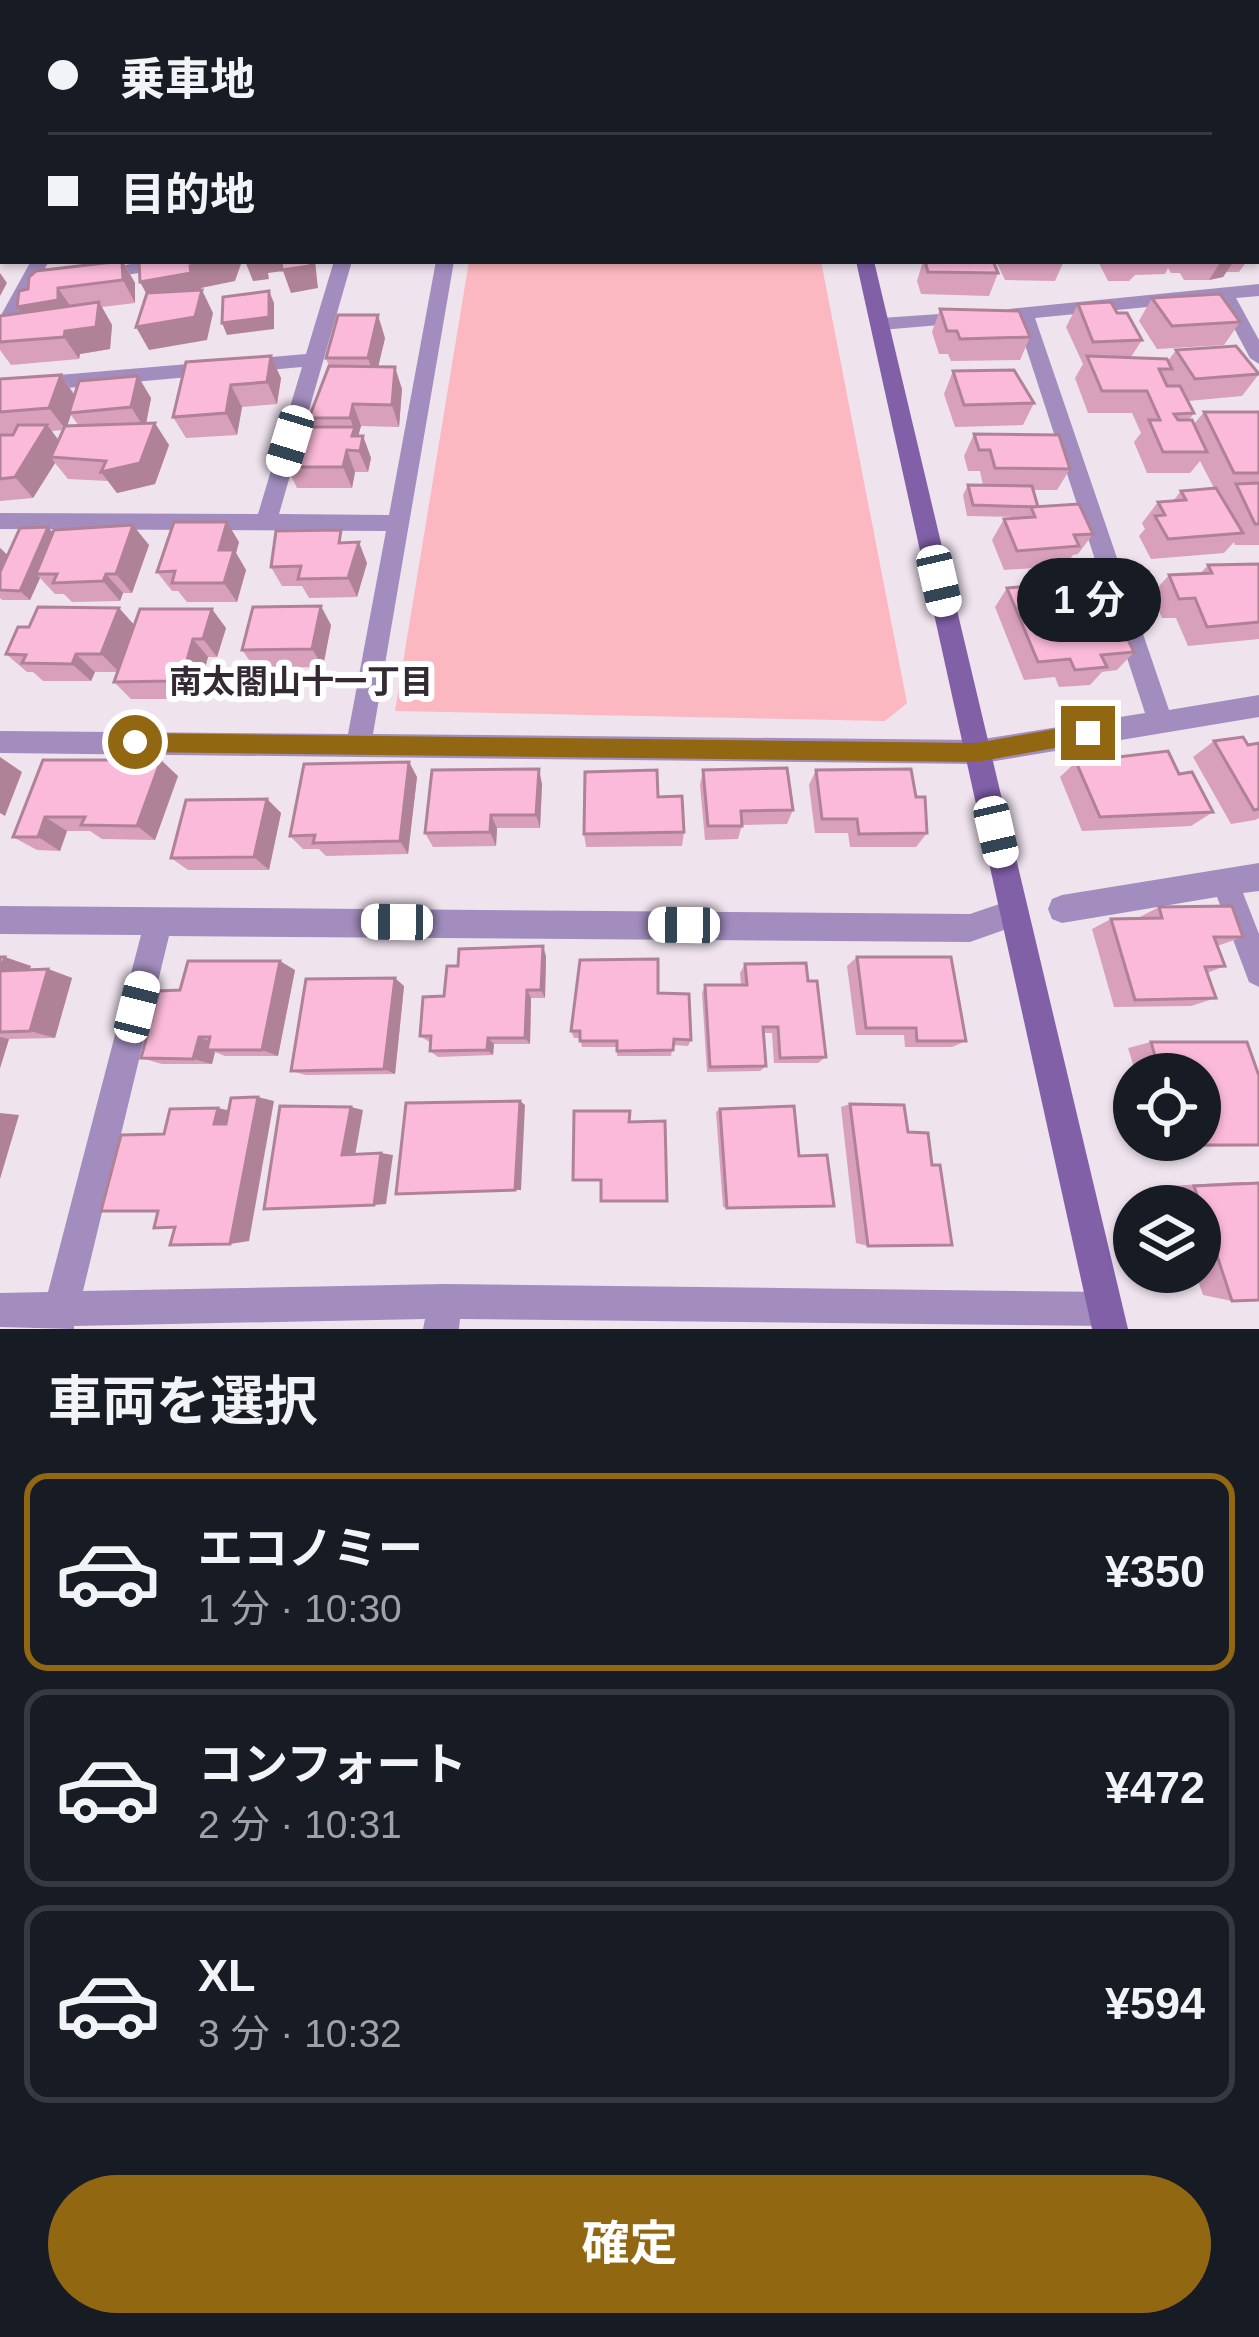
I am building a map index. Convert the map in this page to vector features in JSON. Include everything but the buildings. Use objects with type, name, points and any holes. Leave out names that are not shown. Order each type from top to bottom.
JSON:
[{"type":"street","points":[[0,334],[38,264]]},
{"type":"street","points":[[68,280],[161,264]]},
{"type":"street","points":[[266,523],[343,264]]},
{"type":"street","points":[[359,743],[444,264]]},
{"type":"street","points":[[0,1310],[59,1320],[442,1315],[1108,1319],[867,264]]},
{"type":"street","points":[[23,288],[46,284]]},
{"type":"street","points":[[881,324],[1259,290]]},
{"type":"street","points":[[1226,295],[1259,358]]},
{"type":"street","points":[[1024,314],[1160,720]]},
{"type":"street","points":[[0,387],[314,359]]},
{"type":"street","points":[[0,521],[395,524]]},
{"type":"street","points":[[0,742],[977,752],[1259,706]]},
{"type":"street","points":[[1062,909],[1259,877]]},
{"type":"street","points":[[1225,881],[1259,972]]},
{"type":"street","points":[[0,920],[970,928],[1014,913]]},
{"type":"street","points":[[59,1320],[159,920]]},
{"type":"shaded area","points":[[469,264],[822,264],[907,703],[885,721],[395,711]]},
{"type":"district","name":"南太閤山十一丁目","points":[[301,681]]},
{"type":"route","points":[[135,742],[977,752],[1088,733]]}]
